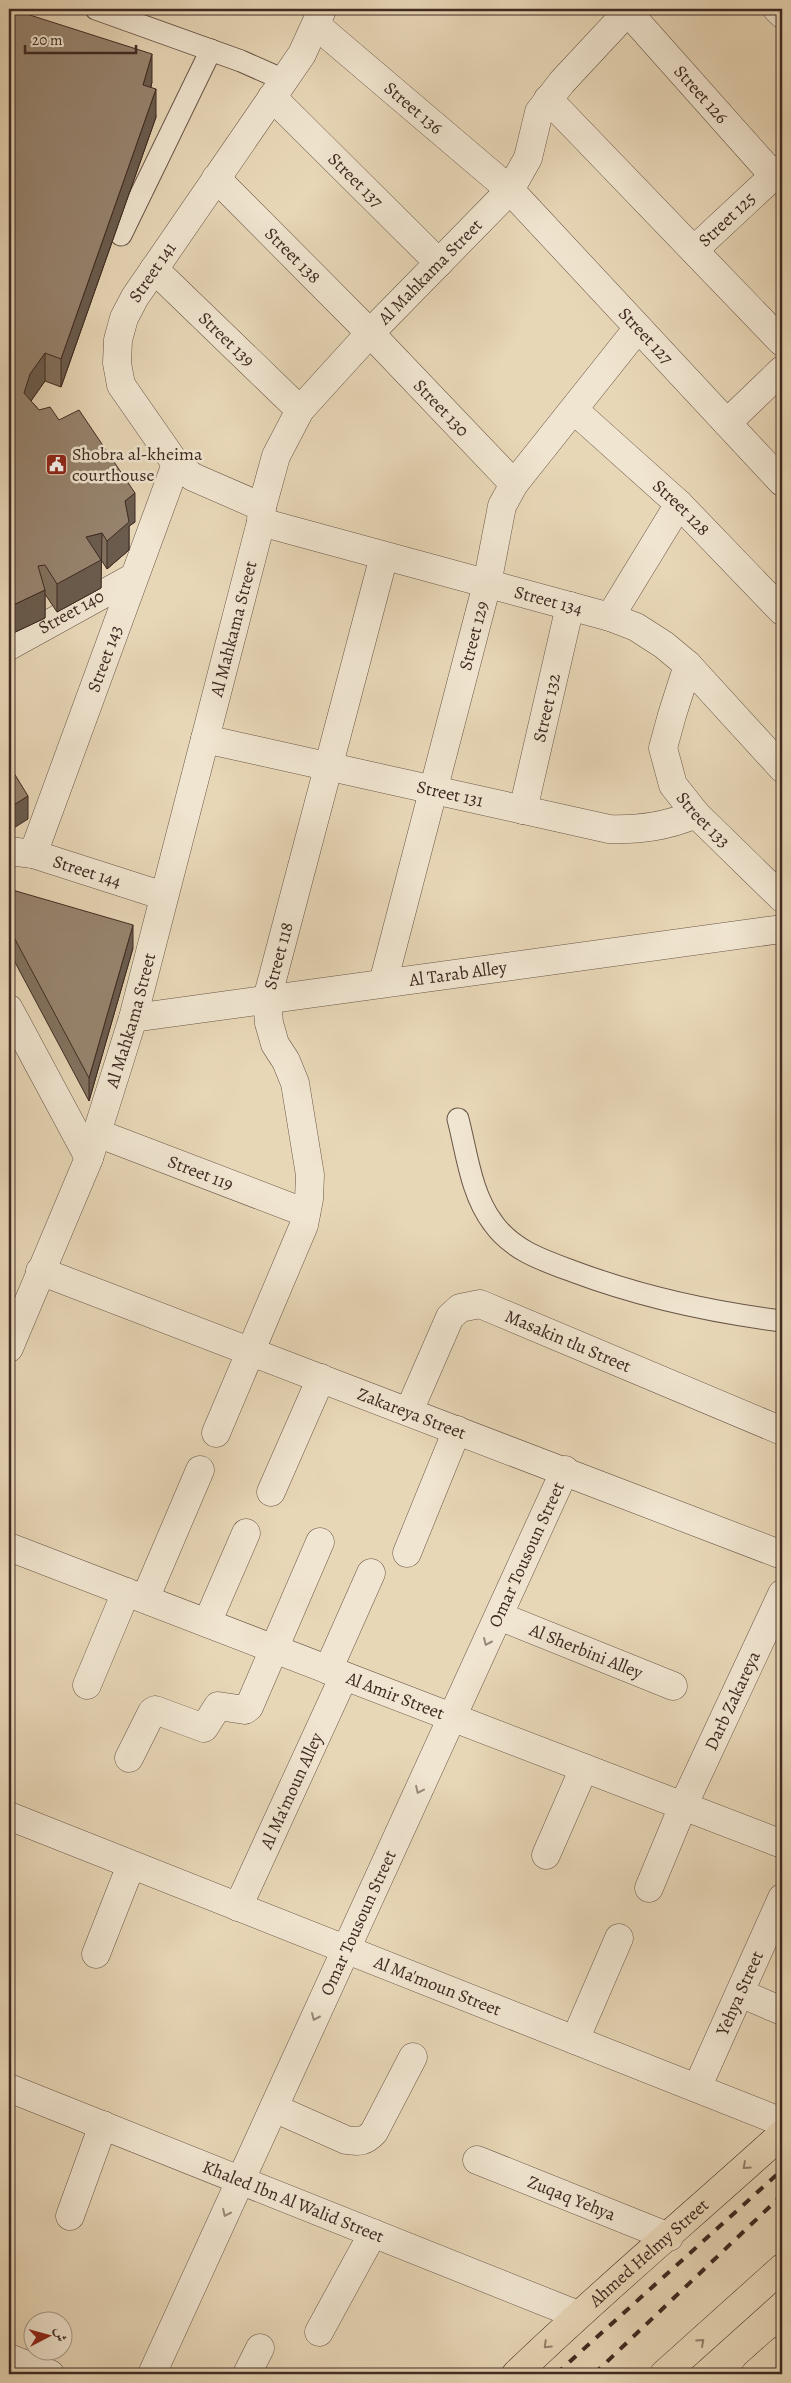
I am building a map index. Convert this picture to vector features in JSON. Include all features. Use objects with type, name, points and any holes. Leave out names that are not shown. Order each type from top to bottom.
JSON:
[{"type":"main road","name":"Ahmed Helmy Street","points":[[516,2374],[578,2315],[669,2237],[782,2134]]},
{"type":"main road","points":[[664,2374],[782,2268]]},
{"type":"main road","points":[[755,2374],[782,2350]]},
{"type":"street","points":[[777,9],[782,14]]},
{"type":"street","name":"Al Mahkama Street","points":[[9,1348],[93,1145],[133,1018],[276,456],[300,410],[370,332],[510,190],[528,158],[536,121],[548,99],[629,10]]},
{"type":"street","name":"Street 126","points":[[629,10],[778,172]]},
{"type":"street","name":"Street 141","points":[[262,514],[193,477],[176,464],[121,385],[117,363],[118,340],[124,318],[134,298],[302,54],[320,17]]},
{"type":"street","name":"Street 136","points":[[320,17],[510,190]]},
{"type":"street","name":"Street 137","points":[[278,88],[439,263]]},
{"type":"street","points":[[548,99],[782,342]]},
{"type":"street","name":"Street 125","points":[[694,250],[778,172]]},
{"type":"street","name":"Street 138","points":[[216,178],[370,332]]},
{"type":"street","name":"Street 127","points":[[510,190],[782,482]]},
{"type":"street","name":"Street 139","points":[[154,269],[300,410]]},
{"type":"street","name":"Street 129","points":[[382,983],[488,584],[502,506],[514,484],[638,328]]},
{"type":"street","name":"Street 130","points":[[370,332],[514,484]]},
{"type":"street","points":[[727,423],[782,370]]},
{"type":"street","name":"Street 128","points":[[574,410],[679,504],[782,611]]},
{"type":"street","name":"Street 143","points":[[21,852],[134,576],[176,464]]},
{"type":"street","points":[[610,616],[679,504]]},
{"type":"street","name":"Street 134","points":[[262,514],[384,556],[610,616],[636,627],[664,645],[688,665],[778,753]]},
{"type":"street","name":"Street 118","points":[[216,1433],[304,1224],[310,1175],[294,1083],[286,1061],[275,1044],[269,1023],[267,1000],[384,556]]},
{"type":"street","name":"Street 140","points":[[9,646],[134,576]]},
{"type":"street","name":"Street 132","points":[[523,810],[570,606]]},
{"type":"street","name":"Street 133","points":[[688,665],[663,748],[673,785],[696,814],[782,898]]},
{"type":"street","name":"Street 131","points":[[204,739],[609,829],[638,830],[673,824],[696,814]]},
{"type":"street","name":"Street 144","points":[[21,852],[164,896]]},
{"type":"street","name":"Al Tarab Alley","points":[[133,1018],[782,929]]},
{"type":"street","points":[[9,1009],[93,1145]]},
{"type":"street","name":"Street 119","points":[[93,1145],[306,1213]]},
{"type":"street","name":"Zakareya Street","points":[[40,1271],[565,1470],[782,1555]]},
{"type":"street","name":"Masakin tlu Street","points":[[409,1411],[450,1318],[460,1308],[480,1304],[782,1431]]},
{"type":"street","points":[[271,1492],[321,1378]]},
{"type":"street","points":[[407,1553],[457,1430]]},
{"type":"street","points":[[87,1685],[200,1470]]},
{"type":"street","name":"Omar Tousoun Street","points":[[152,2374],[565,1470]]},
{"type":"street","points":[[207,1623],[246,1533]]},
{"type":"street","points":[[129,1758],[152,1712],[155,1710],[204,1728],[218,1706],[245,1710],[249,1707],[320,1542]]},
{"type":"street","name":"Al Amir Street","points":[[9,1547],[782,1844]]},
{"type":"street","name":"Al Ma'moun Alley","points":[[238,1907],[336,1673],[371,1572]]},
{"type":"street","name":"Darb Zakareya","points":[[649,1888],[684,1806],[782,1594]]},
{"type":"street","name":"Al Sherbini Alley","points":[[499,1616],[673,1686]]},
{"type":"street","points":[[546,1855],[584,1768]]},
{"type":"street","name":"Al Ma'moun Street","points":[[9,1816],[782,2122]]},
{"type":"street","points":[[96,1954],[131,1865]]},
{"type":"street","name":"Yehya Street","points":[[697,2088],[782,1898]]},
{"type":"street","points":[[576,2040],[619,1938]]},
{"type":"street","points":[[740,1993],[782,2011]]},
{"type":"street","points":[[274,2108],[346,2140],[358,2142],[367,2140],[374,2132],[413,2057]]},
{"type":"street","name":"Khaled Ibn Al Walid Street","points":[[9,2088],[578,2315]]},
{"type":"street","points":[[70,2216],[103,2125]]},
{"type":"street","name":"Zuqaq Yehya","points":[[476,2160],[669,2237]]},
{"type":"street","points":[[319,2332],[373,2233]]},
{"type":"street","points":[[246,2374],[260,2348]]},
{"type":"street","points":[[9,2358],[50,2374]]},
{"type":"lane","points":[[96,9],[211,50],[278,88]]},
{"type":"lane","points":[[121,235],[211,50]]},
{"type":"lane","points":[[458,1120],[476,1194],[484,1210],[494,1225],[510,1242],[530,1255],[615,1287],[668,1302],[716,1313],[782,1322]]},
{"type":"building","points":[[9,9],[152,54],[143,85],[156,89],[61,359],[45,353],[30,374],[24,393],[39,410],[50,407],[59,420],[79,410],[135,493],[125,501],[129,522],[107,541],[102,533],[86,537],[101,560],[57,584],[45,565],[38,566],[45,590],[9,607]]},
{"type":"building","points":[[9,765],[28,796],[9,808]]},
{"type":"building","points":[[9,889],[133,925],[89,1078],[9,928]]},
{"type":"railway","points":[[556,2374],[782,2170]]},
{"type":"railway","points":[[594,2374],[782,2195]]},
{"type":"place","name":"Shobra al-kheima courthouse","points":[[56,464]]}]
